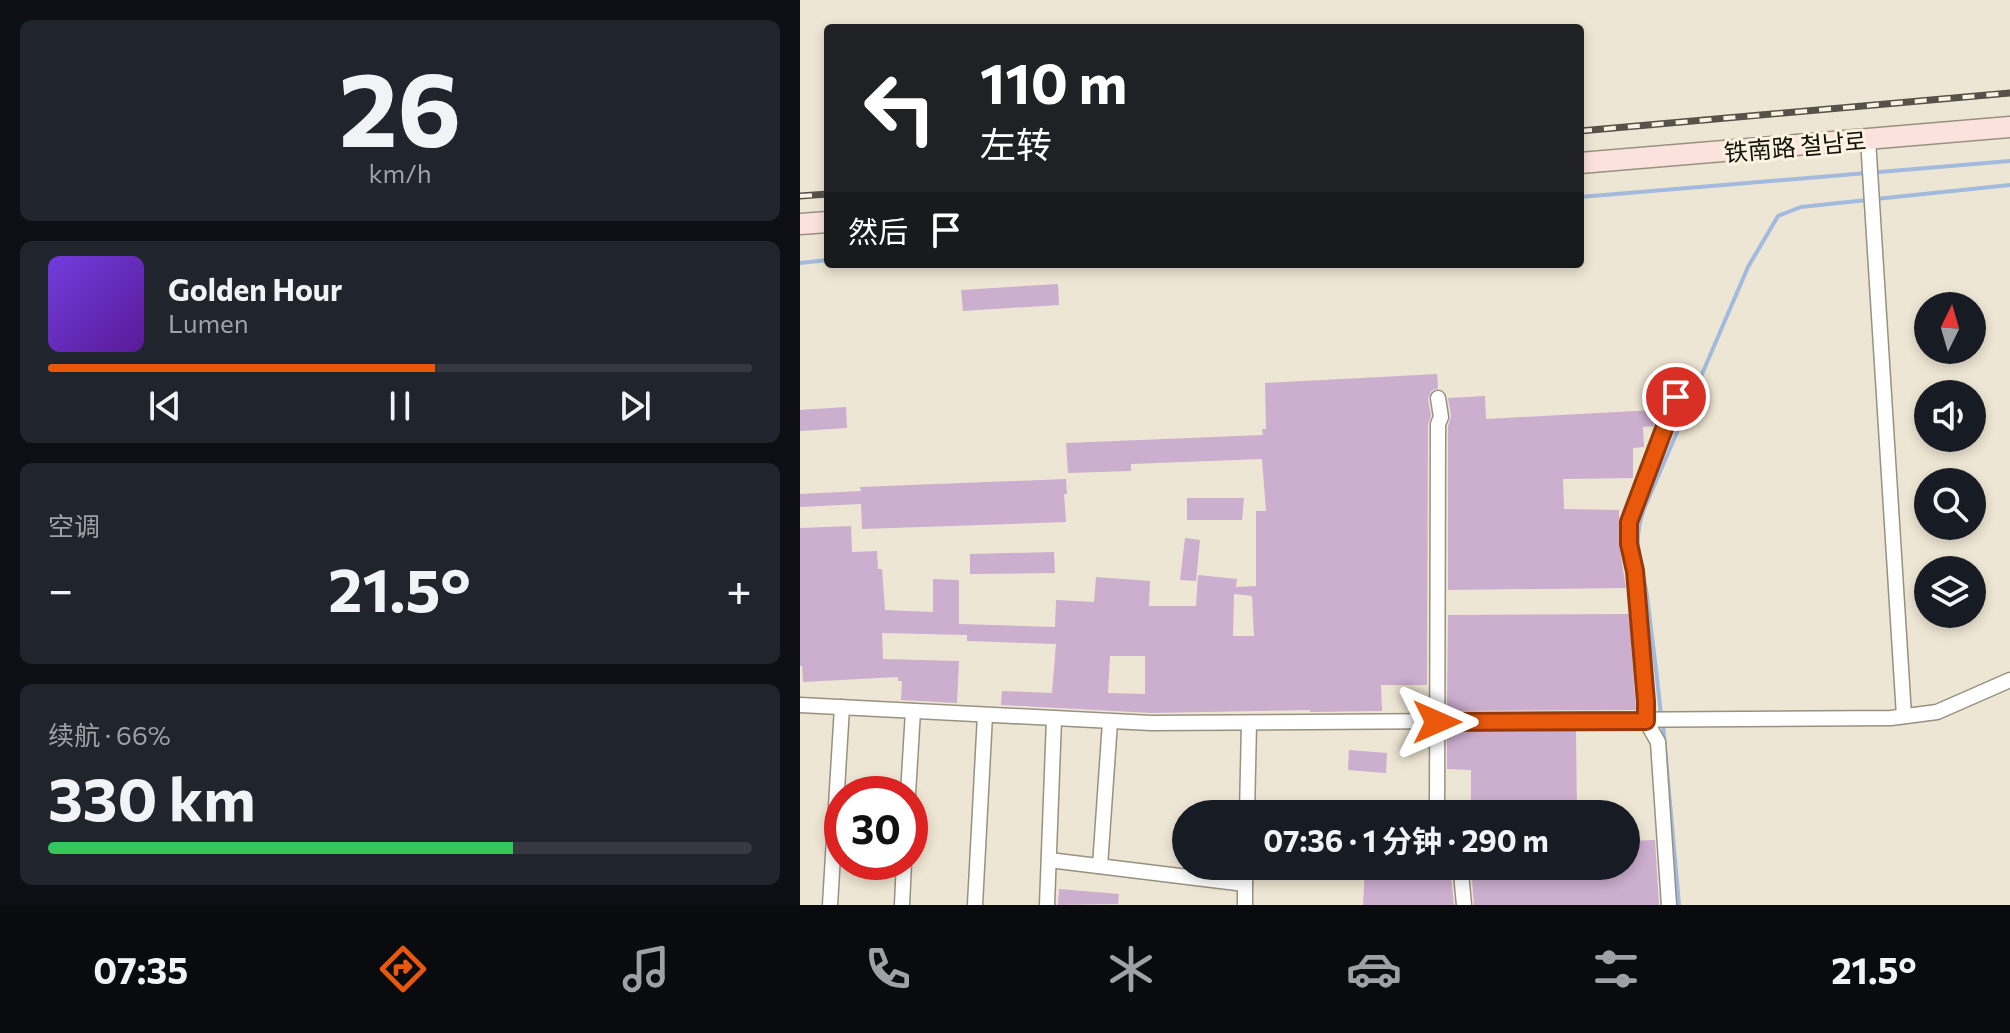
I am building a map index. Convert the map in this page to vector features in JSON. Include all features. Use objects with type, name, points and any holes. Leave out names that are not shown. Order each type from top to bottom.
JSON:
[{"type":"street","name":"铁南路 철남로","points":[[1584,163],[2010,127]]},
{"type":"street","points":[[1868,139],[1904,716]]},
{"type":"street","points":[[800,224],[824,222]]},
{"type":"street","points":[[1669,905],[1658,720],[1646,702],[1629,522],[1676,397]]},
{"type":"street","points":[[1437,800],[1438,424],[1441,417],[1438,398]]},
{"type":"street","points":[[800,705],[1110,722],[1891,718],[1937,712],[2010,680]]},
{"type":"street","points":[[830,905],[842,707]]},
{"type":"street","points":[[909,776],[913,711]]},
{"type":"street","points":[[975,905],[985,715]]},
{"type":"street","points":[[1047,905],[1054,719]]},
{"type":"street","points":[[1100,866],[1110,722]]},
{"type":"street","points":[[1247,800],[1249,723]]},
{"type":"street","points":[[1049,860],[1245,884]]},
{"type":"street","points":[[902,905],[903,880]]},
{"type":"street","points":[[1245,880],[1245,905]]},
{"type":"street","points":[[1462,880],[1464,905]]},
{"type":"building","points":[[1058,284],[1059,305],[963,311],[961,290]]},
{"type":"building","points":[[1437,374],[1438,388],[1431,391],[1428,399],[1431,416],[1428,424],[1427,685],[1381,685],[1382,711],[1151,713],[1001,705],[1002,691],[1052,693],[1056,644],[967,641],[967,635],[882,633],[883,659],[959,661],[957,703],[901,700],[902,681],[898,681],[898,677],[803,682],[800,666],[800,528],[851,526],[852,552],[877,551],[878,569],[882,569],[885,610],[933,612],[933,579],[959,580],[959,624],[1055,627],[1056,600],[1094,602],[1096,577],[1150,581],[1149,606],[1196,606],[1198,575],[1237,579],[1236,587],[1256,586],[1256,511],[1266,511],[1262,459],[1131,464],[1131,471],[1068,473],[1066,443],[1263,435],[1262,429],[1266,429],[1265,383]],"holes":[[[1234,594],[1252,596],[1254,636],[1233,636]],[[1110,656],[1145,656],[1145,694],[1108,693]]]},
{"type":"building","points":[[1485,396],[1486,419],[1654,410],[1654,426],[1643,427],[1644,447],[1633,448],[1633,478],[1563,479],[1564,509],[1619,510],[1619,544],[1626,588],[1448,590],[1448,426],[1451,416],[1448,398]]},
{"type":"building","points":[[846,407],[847,428],[800,431],[800,410]]},
{"type":"building","points":[[1066,479],[1066,522],[862,529],[861,504],[800,507],[800,494],[861,491],[860,487]]},
{"type":"building","points":[[1187,498],[1244,498],[1242,520],[1187,520]]},
{"type":"building","points":[[1185,538],[1200,540],[1196,581],[1180,580]]},
{"type":"building","points":[[1054,552],[1055,573],[970,574],[970,554]]},
{"type":"building","points":[[1629,614],[1636,710],[1447,711],[1448,615]]},
{"type":"building","points":[[1576,730],[1577,800],[1471,800],[1471,770],[1447,769],[1447,731]]},
{"type":"building","points":[[1349,750],[1387,753],[1386,773],[1348,770]]},
{"type":"building","points":[[1655,840],[1659,905],[1474,905],[1472,880],[1640,880],[1640,841]]},
{"type":"building","points":[[1364,880],[1451,880],[1454,905],[1363,905]]},
{"type":"building","points":[[1059,889],[1119,894],[1118,904],[1058,905]]},
{"type":"waterway","points":[[1584,197],[2010,161]]},
{"type":"waterway","points":[[1876,199],[2010,185]]},
{"type":"waterway","points":[[1661,715],[1638,543],[1644,509],[1748,267],[1778,216],[1801,207],[1867,200]]},
{"type":"waterway","points":[[800,263],[824,260]]},
{"type":"waterway","points":[[1663,724],[1679,905]]},
{"type":"railway","points":[[1584,131],[2010,93]]},
{"type":"railway","points":[[800,196],[824,194]]},
{"type":"route","points":[[1437,722],[1646,721],[1629,522],[1676,397]]}]
